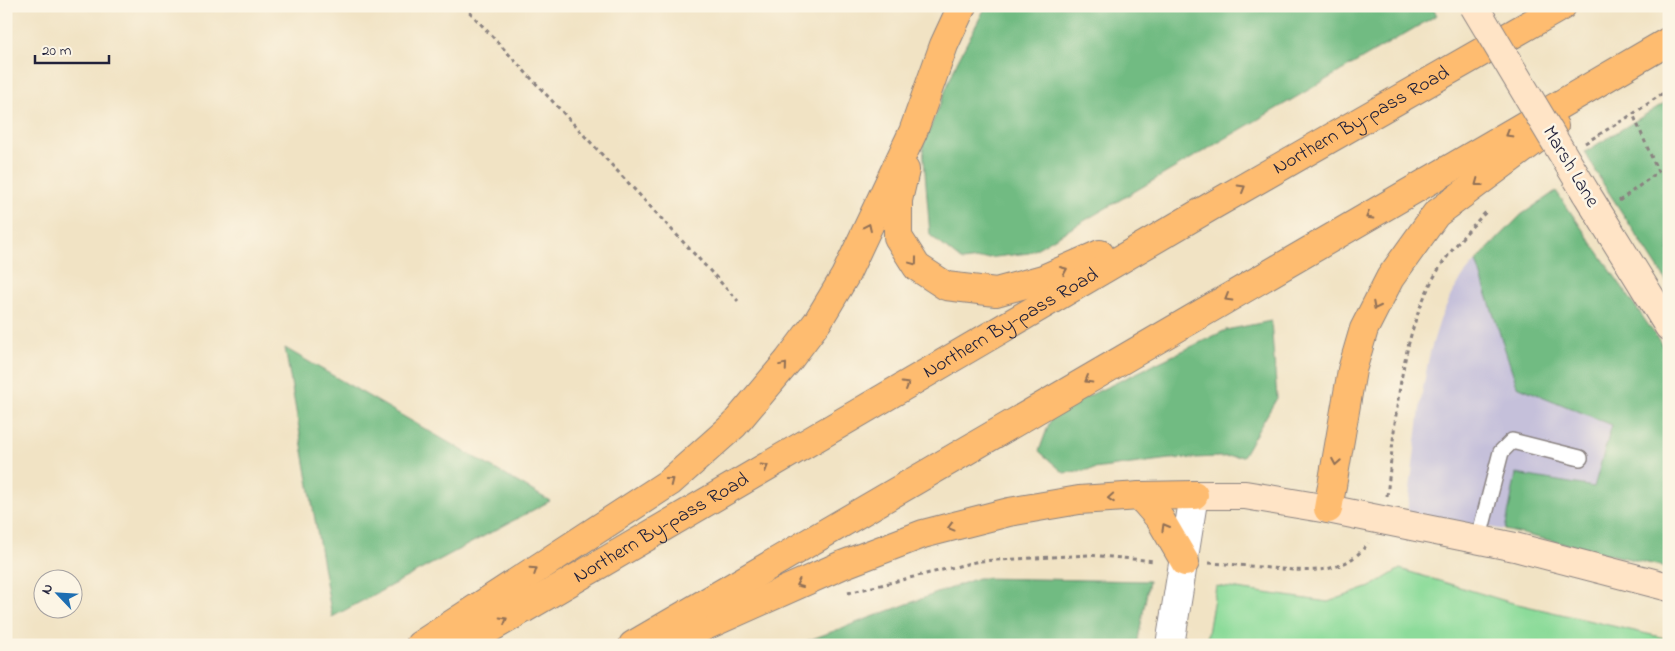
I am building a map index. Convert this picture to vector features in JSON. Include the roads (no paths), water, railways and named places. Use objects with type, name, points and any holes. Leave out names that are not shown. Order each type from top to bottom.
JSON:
[{"type":"highway","points":[[420,645],[670,482],[734,425],[788,361],[818,321],[845,276],[913,132],[944,45],[962,6]]},
{"type":"highway","name":"Northern By-pass Road","points":[[462,645],[1210,207],[1562,6]]},
{"type":"highway","points":[[1328,509],[1352,370],[1364,329],[1390,278],[1436,214],[1663,45]]},
{"type":"highway","points":[[633,645],[1663,45]]},
{"type":"highway","points":[[913,132],[898,200],[898,237],[917,267],[946,286],[996,292],[1042,279],[1210,207]]},
{"type":"highway","points":[[663,645],[842,565],[923,534],[1009,512],[1079,500],[1194,495]]},
{"type":"highway","points":[[1140,496],[1193,562]]},
{"type":"main road","name":"Marsh Lane","points":[[1474,6],[1592,204],[1669,327]]},
{"type":"main road","points":[[1194,495],[1245,495],[1328,509],[1515,547],[1669,587]]},
{"type":"street","points":[[1170,645],[1193,562],[1194,495]]},
{"type":"lane","points":[[1478,541],[1501,452],[1512,441],[1580,458]]}]
